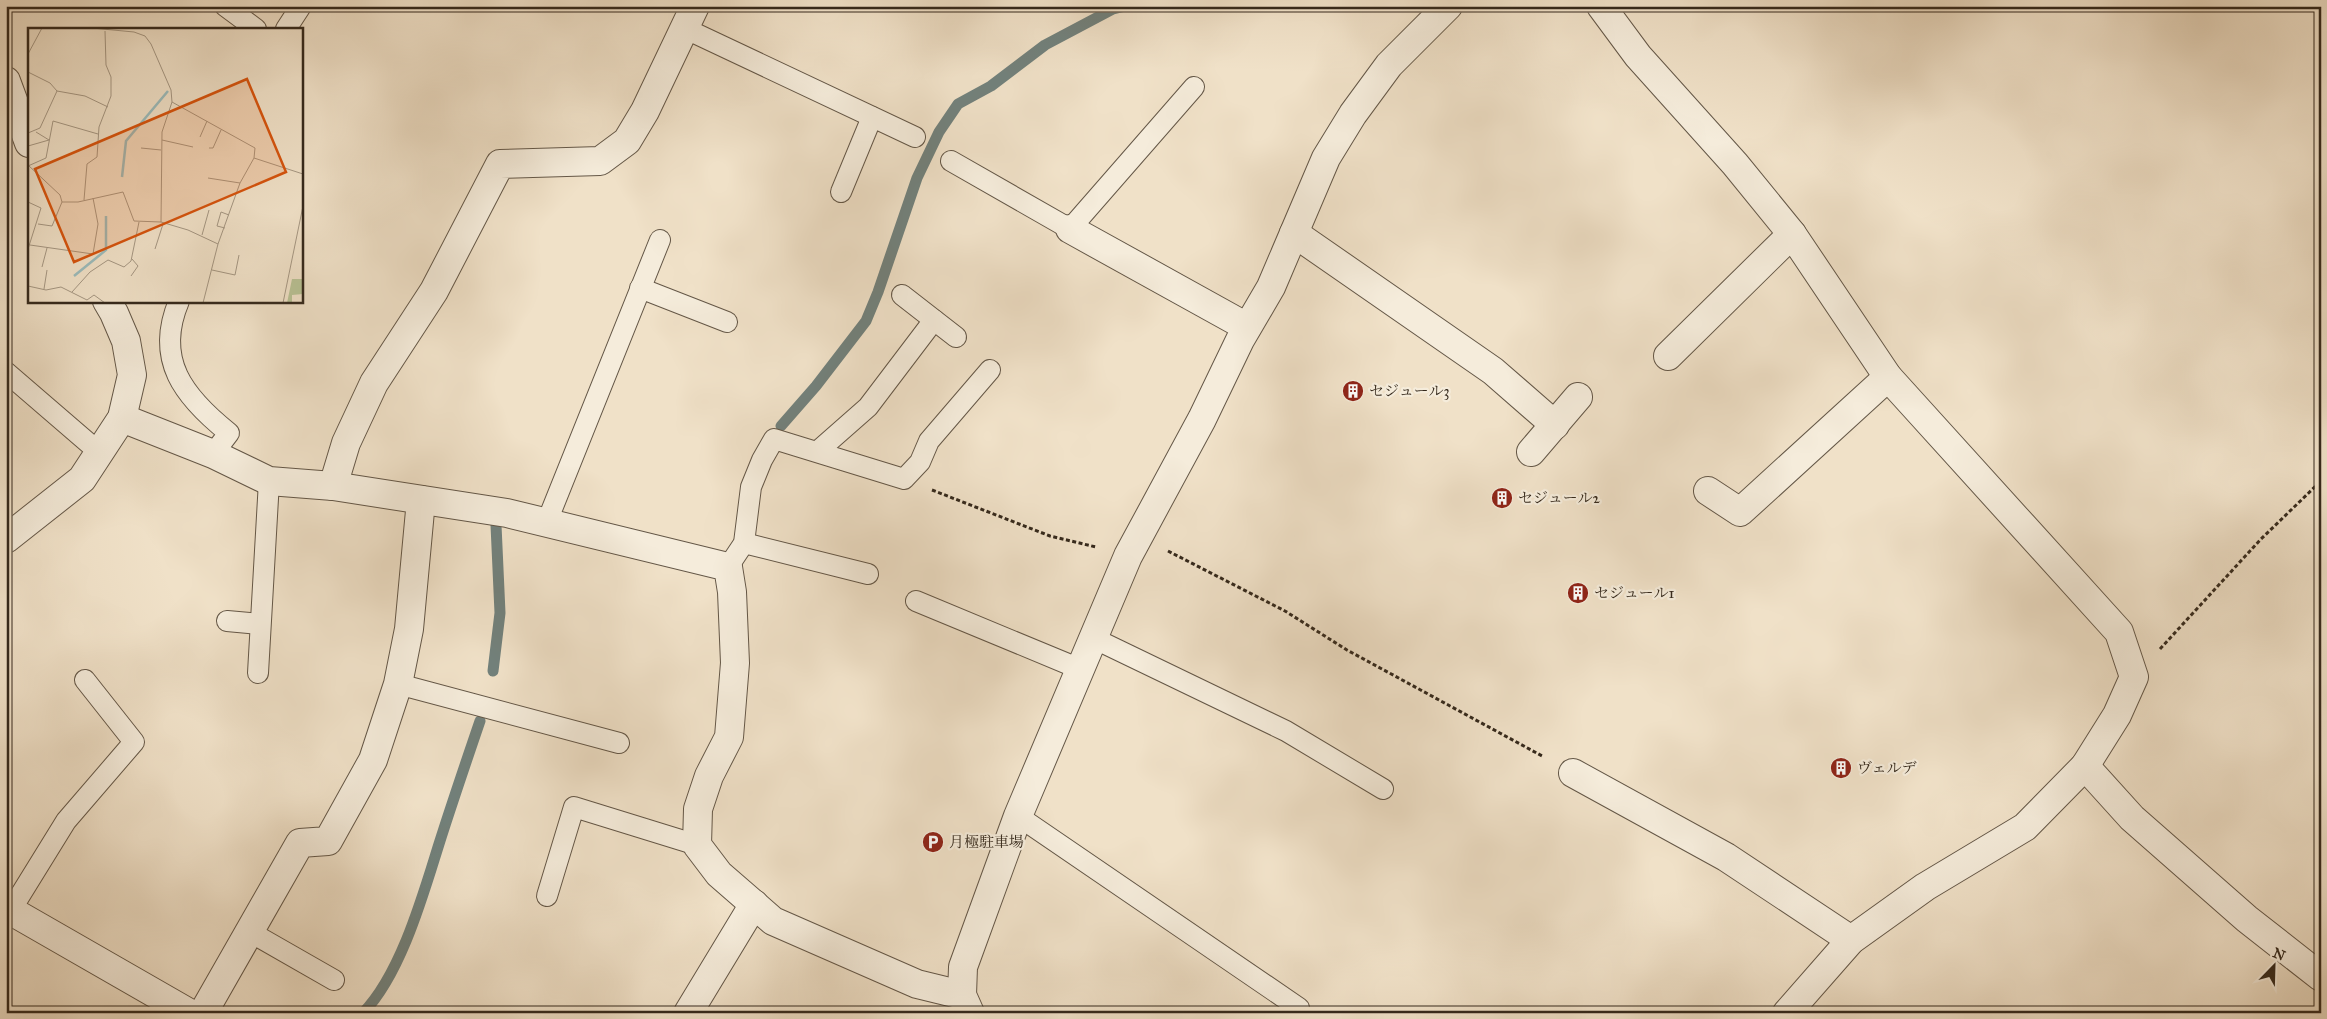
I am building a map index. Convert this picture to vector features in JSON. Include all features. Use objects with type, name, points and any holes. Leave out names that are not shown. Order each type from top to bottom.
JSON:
[{"type":"street","points":[[122,418],[213,454],[269,481],[333,486],[507,513],[728,568],[732,592],[734,663],[729,738],[709,776],[698,809],[697,846],[719,874],[773,921],[966,1004],[963,967],[1018,816],[1133,546],[1202,419],[1247,326],[1271,287],[1326,158],[1352,114],[1389,65],[1448,6]]},
{"type":"street","points":[[1601,6],[1638,56],[1735,164],[1792,234],[1888,377],[2118,632],[2134,677],[2117,715],[2085,766],[2025,827],[1925,887],[1852,940],[1787,1013]]},
{"type":"street","points":[[333,486],[346,443],[374,383],[434,291],[500,164],[600,161],[627,141],[645,111],[691,18]]},
{"type":"street","points":[[6,81],[28,140]]},
{"type":"street","points":[[1070,229],[1247,326]]},
{"type":"street","points":[[1294,233],[1493,371],[1555,425]]},
{"type":"street","points":[[1668,356],[1792,234]]},
{"type":"street","points":[[6,539],[82,479],[122,418],[132,375],[126,341],[108,302]]},
{"type":"street","points":[[1708,491],[1740,512],[1888,377]]},
{"type":"street","points":[[1531,452],[1578,397]]},
{"type":"street","points":[[203,1013],[300,843],[328,841],[373,760],[398,684],[409,629],[421,500]]},
{"type":"street","points":[[2085,766],[2132,818],[2247,919],[2321,977]]},
{"type":"street","points":[[1573,773],[1726,857],[1852,940]]},
{"type":"street","points":[[688,1013],[754,904]]},
{"type":"street","points":[[8,909],[171,1008]]},
{"type":"lane","points":[[225,6],[255,28]]},
{"type":"lane","points":[[287,28],[301,6]]},
{"type":"lane","points":[[691,18],[872,117],[915,137]]},
{"type":"lane","points":[[951,161],[1070,229],[1194,86]]},
{"type":"lane","points":[[841,192],[872,117]]},
{"type":"lane","points":[[546,524],[660,240]]},
{"type":"lane","points":[[640,288],[727,322]]},
{"type":"lane","points":[[902,295],[956,337]]},
{"type":"lane","points":[[179,302],[172,316],[169,338],[170,360],[182,387],[205,414],[229,433],[213,454]]},
{"type":"lane","points":[[818,451],[868,407],[934,320]]},
{"type":"lane","points":[[728,568],[744,543],[751,487],[762,460],[774,440],[818,451],[904,479],[920,462],[929,441],[990,370]]},
{"type":"lane","points":[[6,372],[100,453]]},
{"type":"lane","points":[[258,673],[269,481]]},
{"type":"lane","points":[[744,543],[868,574]]},
{"type":"lane","points":[[916,601],[1080,669]]},
{"type":"lane","points":[[227,620],[260,624]]},
{"type":"lane","points":[[1093,638],[1286,731],[1383,789]]},
{"type":"lane","points":[[8,909],[66,821],[134,742],[85,680]]},
{"type":"lane","points":[[398,684],[619,742]]},
{"type":"lane","points":[[547,896],[574,807],[697,846]]},
{"type":"lane","points":[[1018,816],[1299,1008]]},
{"type":"lane","points":[[250,932],[334,980]]},
{"type":"path","points":[[904,479],[1050,536],[1133,546],[1285,611],[1347,650],[1573,773]]},
{"type":"path","points":[[2134,677],[2260,539],[2321,481]]},
{"type":"waterway","points":[[781,426],[816,386],[866,321],[878,292],[917,178],[939,132],[958,104],[991,86],[1045,45],[1113,9],[1125,6]]},
{"type":"waterway","points":[[493,671],[500,613],[496,525]]},
{"type":"waterway","points":[[363,1013],[377,997],[400,956],[418,910],[480,721]]},
{"type":"place","name":"セジュール3","points":[[1353,391]]},
{"type":"place","name":"セジュール2","points":[[1502,498]]},
{"type":"place","name":"セジュール1","points":[[1578,593]]},
{"type":"place","name":"ヴェルデ","points":[[1841,768]]},
{"type":"place","name":"月極駐車場","points":[[933,842]]}]
